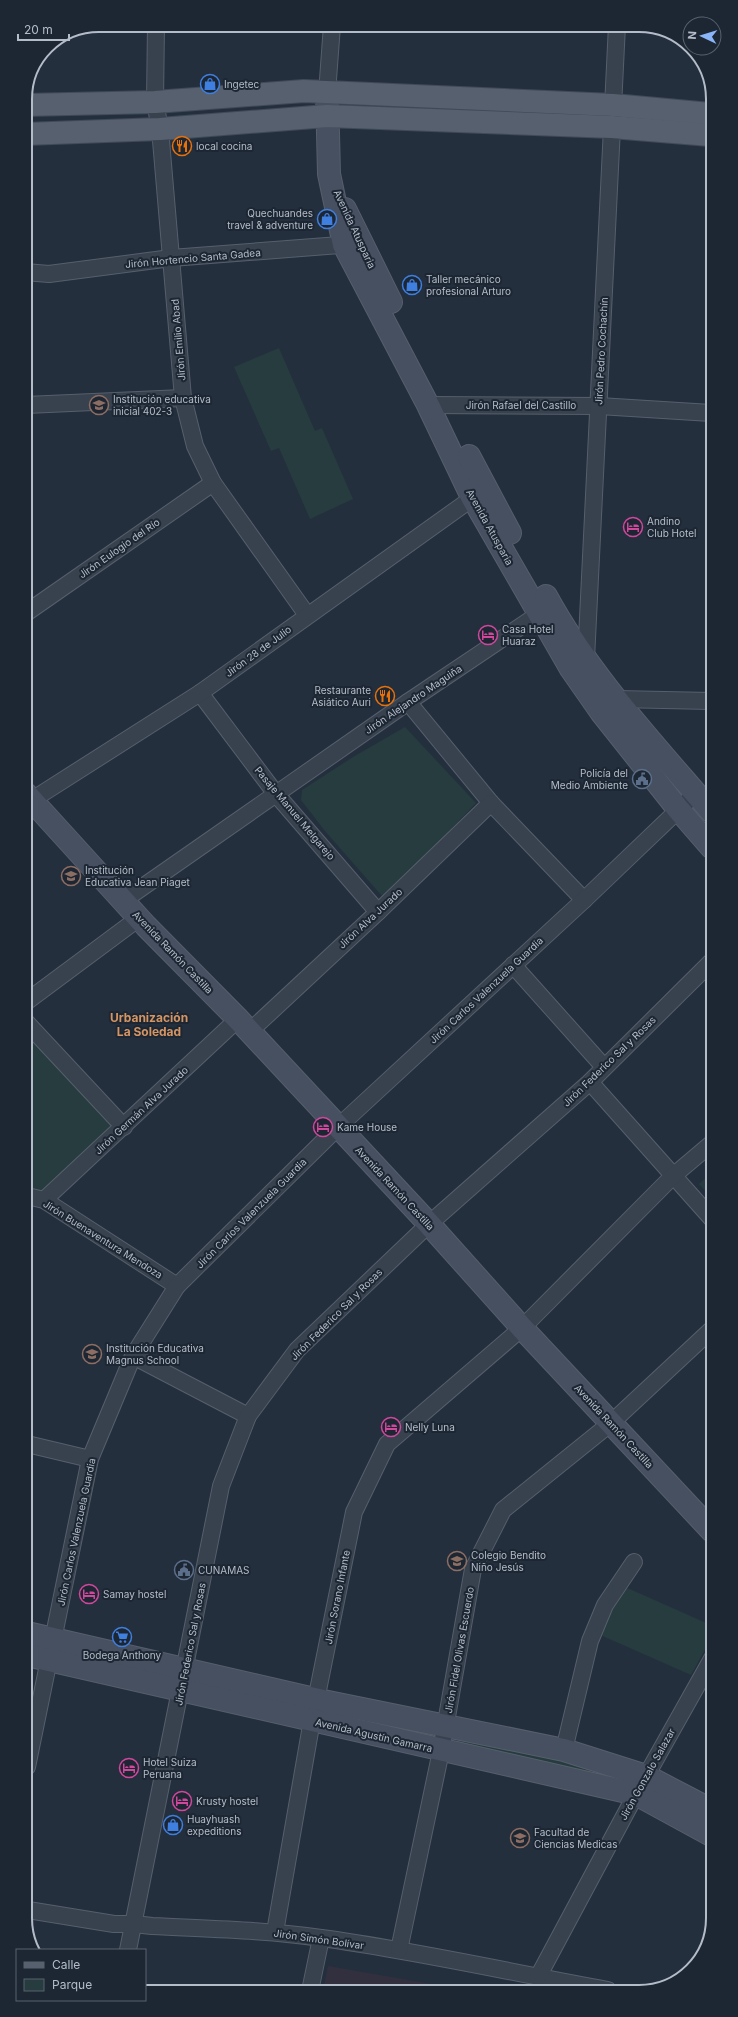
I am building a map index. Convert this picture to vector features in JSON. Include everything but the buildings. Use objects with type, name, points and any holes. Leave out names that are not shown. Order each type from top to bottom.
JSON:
[{"type":"main road","points":[[32,105],[155,102],[304,91],[613,105],[706,114]]},
{"type":"main road","name":"Avenida Atusparia","points":[[327,93],[329,174],[352,244],[479,493],[545,611],[678,810],[706,840]]},
{"type":"main road","points":[[32,134],[160,129],[327,116],[612,127],[706,135]]},
{"type":"main road","name":"Avenida Atusparia","points":[[609,705],[706,805]]},
{"type":"main road","name":"Avenida Ramón Castilla","points":[[32,804],[124,900],[139,918],[243,1025],[429,1224],[522,1328],[706,1525]]},
{"type":"main road","name":"Avenida Agustín Gamarra","points":[[32,1637],[51,1650],[183,1680],[312,1720],[441,1751],[636,1794],[706,1832]]},
{"type":"main road","name":"Avenida Agustín Gamarra","points":[[32,1654],[51,1650]]},
{"type":"main road","name":"Avenida Agustín Gamarra","points":[[183,1680],[316,1699],[564,1750],[646,1776],[706,1807]]},
{"type":"street","name":"Jirón Emilio Abad","points":[[156,32],[155,102],[160,129],[183,398],[195,446],[213,483],[307,615]]},
{"type":"street","points":[[327,93],[331,32]]},
{"type":"street","name":"Jirón Pedro Cochachín","points":[[579,664],[599,406],[617,32]]},
{"type":"street","name":"Jirón Hortencio Santa Gadea","points":[[32,273],[49,274],[171,258],[352,244]]},
{"type":"street","points":[[32,405],[183,398]]},
{"type":"street","name":"Jirón Rafael del Castillo","points":[[435,405],[599,406],[706,412]]},
{"type":"street","name":"Jirón Eulogio del Río","points":[[32,609],[213,483]]},
{"type":"street","name":"Jirón 28 de Julio","points":[[32,798],[200,693],[479,493]]},
{"type":"street","name":"Jirón Alejandro Maguiña","points":[[124,900],[408,702],[545,611]]},
{"type":"street","name":"Pasaje Manuel Melgarejo","points":[[200,693],[276,794],[378,912]]},
{"type":"street","points":[[609,705],[706,701]]},
{"type":"street","points":[[408,702],[490,803],[584,900]]},
{"type":"street","name":"Jirón Carlos Valenzuela Guardia","points":[[32,1743],[90,1459],[133,1356],[177,1286],[338,1127],[584,900],[696,793]]},
{"type":"street","name":"Jirón Alva Jurado","points":[[243,1025],[378,912],[490,803]]},
{"type":"street","points":[[32,998],[139,918]]},
{"type":"street","points":[[513,965],[604,1067]]},
{"type":"street","name":"Jirón Federico Sal y Rosas","points":[[128,1949],[221,1486],[248,1416],[297,1350],[429,1224],[590,1082],[706,967]]},
{"type":"street","name":"Jirón Germán Alva Jurado","points":[[44,1200],[124,1126],[243,1025]]},
{"type":"street","points":[[32,1028],[124,1126]]},
{"type":"street","points":[[590,1082],[706,1212]]},
{"type":"street","name":"Jirón Sorano Infante","points":[[275,1932],[312,1720],[354,1512],[387,1444],[522,1328],[673,1176],[706,1148]]},
{"type":"street","name":"Jirón Buenaventura Mendoza","points":[[32,1197],[44,1200],[177,1286]]},
{"type":"street","name":"Jirón Fidel Olivas Escuerdo","points":[[398,1950],[441,1751],[474,1569],[503,1510],[611,1423],[706,1335]]},
{"type":"street","points":[[133,1356],[248,1416]]},
{"type":"street","points":[[32,1445],[90,1459]]},
{"type":"street","points":[[564,1750],[590,1642],[605,1605],[634,1562]]},
{"type":"street","name":"Jirón Gonzalo Salazar","points":[[538,1977],[636,1794],[706,1669]]},
{"type":"street","name":"Jirón Simón Bolívar","points":[[32,1911],[114,1924],[275,1932],[321,1938],[398,1950],[581,1985]]},
{"type":"street","points":[[311,1985],[321,1938]]},
{"type":"shaded area","points":[[328,1966],[436,1985],[324,1985]]},
{"type":"green space","points":[[279,348],[315,431],[322,428],[353,499],[310,519],[279,448],[271,451],[234,367]]},
{"type":"green space","points":[[405,727],[476,803],[433,848],[382,896],[325,831],[301,800],[302,790],[353,757]]},
{"type":"green space","points":[[32,1040],[116,1127],[43,1192],[32,1189]]},
{"type":"green space","points":[[706,1178],[706,1192],[699,1184]]},
{"type":"green space","points":[[623,1586],[706,1623],[706,1648],[691,1675],[598,1634]]},
{"type":"green space","points":[[459,1734],[634,1775],[630,1787],[457,1745]]},
{"type":"place","name":"Ingetec","points":[[210,84]]},
{"type":"place","name":"local cocina","points":[[182,146]]},
{"type":"place","name":"Quechuandes travel & adventure","points":[[327,219]]},
{"type":"place","name":"Taller mecánico profesional Arturo","points":[[412,285]]},
{"type":"place","name":"Institución educativa inicial 402-3","points":[[99,405]]},
{"type":"place","name":"Andino Club Hotel","points":[[633,527]]},
{"type":"place","name":"Casa Hotel Huaraz","points":[[488,635]]},
{"type":"place","name":"Restaurante Asiático Auri","points":[[385,696]]},
{"type":"place","name":"Policía del Medio Ambiente","points":[[642,779]]},
{"type":"place","name":"Institución Educativa Jean Piaget","points":[[71,876]]},
{"type":"place","name":"Kame House","points":[[323,1127]]},
{"type":"place","name":"Institución Educativa Magnus School","points":[[92,1354]]},
{"type":"place","name":"Nelly Luna","points":[[391,1427]]},
{"type":"place","name":"Colegio Bendito Niño Jesús","points":[[457,1561]]},
{"type":"place","name":"CUNAMAS","points":[[184,1570]]},
{"type":"place","name":"Samay hostel","points":[[89,1594]]},
{"type":"place","name":"Bodega Anthony","points":[[122,1637]]},
{"type":"place","name":"Hotel Suiza Peruana","points":[[129,1768]]},
{"type":"place","name":"Krusty hostel","points":[[182,1801]]},
{"type":"place","name":"Huayhuash expeditions","points":[[173,1825]]},
{"type":"place","name":"Facultad de Ciencias Medicas","points":[[520,1838]]},
{"type":"district","name":"Urbanización La Soledad","points":[[149,1025]]}]
